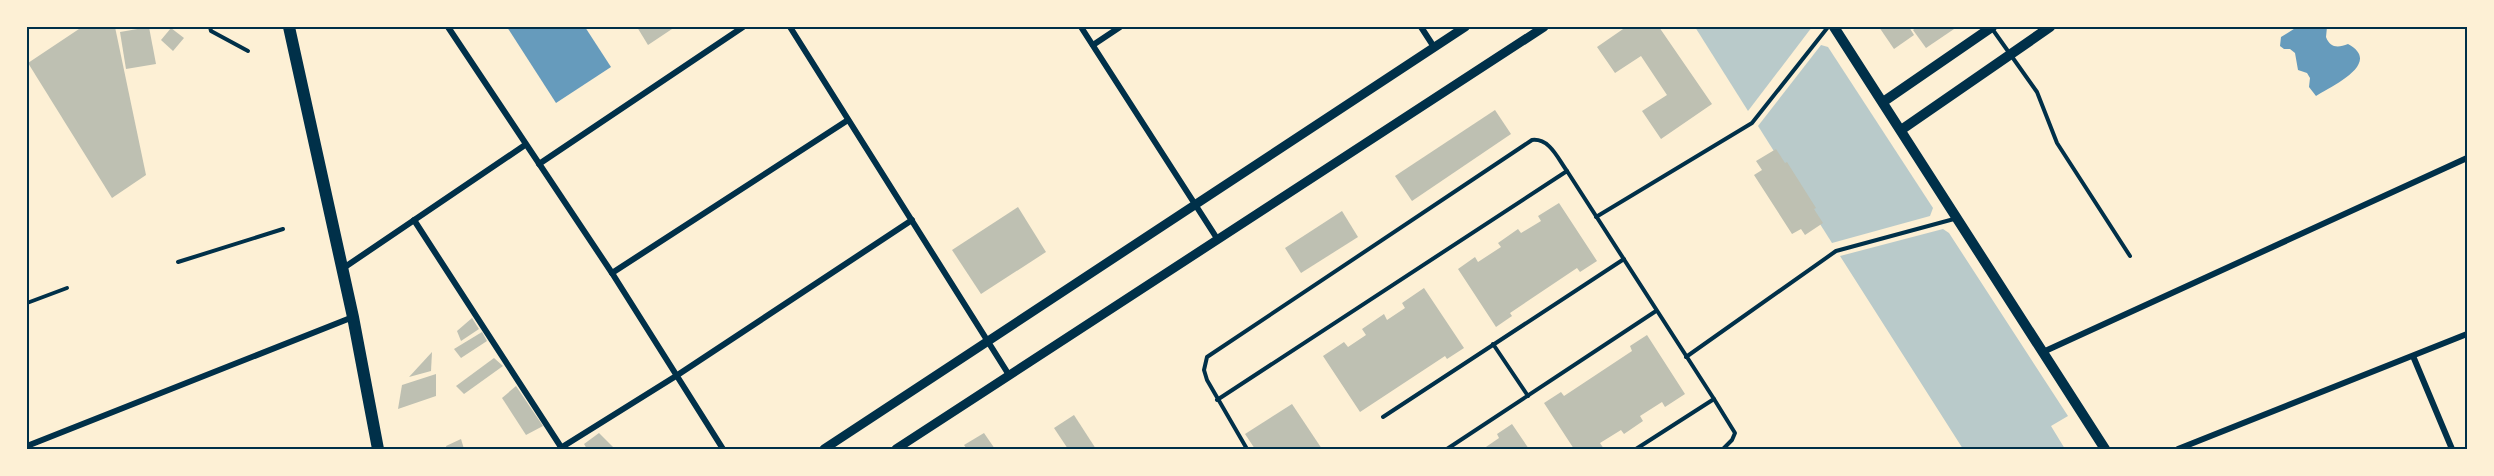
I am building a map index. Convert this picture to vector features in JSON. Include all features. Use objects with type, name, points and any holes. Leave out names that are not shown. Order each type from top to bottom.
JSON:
[{"type":"main road","points":[[290,27],[353,317],[378,449]]},
{"type":"main road","points":[[1834,27],[2105,449]]},
{"type":"main road","points":[[1883,102],[1992,27]]},
{"type":"main road","points":[[1901,129],[2050,27]]},
{"type":"street","points":[[448,27],[612,273],[723,449]]},
{"type":"street","points":[[539,164],[743,27]]},
{"type":"street","points":[[790,27],[1009,375]]},
{"type":"street","points":[[1081,27],[1218,240]]},
{"type":"street","points":[[1093,45],[1120,27]]},
{"type":"street","points":[[1421,27],[1434,47]]},
{"type":"street","points":[[824,449],[1465,27]]},
{"type":"street","points":[[896,449],[1544,27]]},
{"type":"street","points":[[612,273],[848,120]]},
{"type":"street","points":[[342,269],[525,145]]},
{"type":"street","points":[[2043,352],[2467,158]]},
{"type":"street","points":[[414,220],[560,448],[676,376],[912,220]]},
{"type":"street","points":[[27,446],[353,317]]},
{"type":"street","points":[[2178,449],[2467,334]]},
{"type":"street","points":[[2413,356],[2452,449]]},
{"type":"lane","points":[[204,27],[249,51]]},
{"type":"lane","points":[[1596,217],[1752,123],[1828,27]]},
{"type":"lane","points":[[1992,27],[2037,92],[2057,143],[2130,256]]},
{"type":"lane","points":[[1247,449],[1217,400],[1204,370],[1207,357],[1532,140],[1537,139],[1548,145],[1567,171],[1735,433],[1723,449]]},
{"type":"lane","points":[[1217,400],[1567,171]]},
{"type":"lane","points":[[1686,357],[1836,251],[1958,218]]},
{"type":"lane","points":[[178,262],[283,229]]},
{"type":"lane","points":[[1383,417],[1624,259]]},
{"type":"lane","points":[[27,303],[67,288]]},
{"type":"lane","points":[[1447,449],[1656,311]]},
{"type":"lane","points":[[1493,344],[1528,396]]},
{"type":"lane","points":[[1636,449],[1714,399]]},
{"type":"shaded area","points":[[1695,27],[1812,27],[1748,111]]},
{"type":"shaded area","points":[[1821,45],[1828,47],[1933,208],[1930,216],[1832,243],[1758,126]]},
{"type":"shaded area","points":[[1943,229],[1949,233],[2068,416],[2051,426],[2065,449],[1963,449],[1840,256]]},
{"type":"water","points":[[507,27],[585,27],[611,67],[556,103]]},
{"type":"water","points":[[2297,27],[2327,27],[2326,37],[2332,45],[2348,44],[2357,51],[2360,59],[2351,73],[2316,96],[2309,87],[2310,78],[2307,73],[2298,70],[2295,53],[2280,46],[2281,37]]},
{"type":"building","points":[[82,27],[115,27],[146,175],[112,198],[28,63]]},
{"type":"building","points":[[149,27],[156,64],[126,69],[120,32]]},
{"type":"building","points":[[637,27],[675,27],[648,45]]},
{"type":"building","points":[[1626,27],[1659,27],[1712,104],[1661,139],[1642,111],[1667,95],[1641,56],[1615,73],[1597,47]]},
{"type":"building","points":[[1879,27],[1909,27],[1914,35],[1894,49]]},
{"type":"building","points":[[1917,27],[1957,27],[1926,48],[1913,30]]},
{"type":"building","points":[[171,28],[184,38],[173,51],[161,40]]},
{"type":"building","points":[[1495,110],[1511,134],[1412,201],[1395,176]]},
{"type":"building","points":[[1776,149],[1785,163],[1787,162],[1823,223],[1805,235],[1801,229],[1792,234],[1754,175],[1762,170],[1756,161]]},
{"type":"building","points":[[1559,203],[1597,261],[1580,272],[1577,268],[1510,313],[1512,316],[1496,327],[1458,269],[1475,257],[1478,262],[1501,247],[1498,243],[1518,229],[1521,233],[1541,221],[1538,216]]},
{"type":"building","points":[[1018,207],[1046,252],[981,294],[952,250]]},
{"type":"building","points":[[1342,211],[1358,237],[1301,273],[1285,248]]},
{"type":"building","points":[[1424,288],[1464,348],[1447,359],[1445,356],[1360,412],[1323,356],[1344,342],[1348,347],[1366,335],[1362,329],[1384,314],[1387,320],[1405,308],[1402,303]]},
{"type":"building","points":[[472,318],[479,329],[461,341],[457,331]]},
{"type":"building","points":[[482,332],[487,341],[461,358],[454,349]]},
{"type":"building","points":[[1647,335],[1685,394],[1665,407],[1662,402],[1640,416],[1643,421],[1624,434],[1621,430],[1600,443],[1604,449],[1574,449],[1544,403],[1561,392],[1564,396],[1632,351],[1630,346]]},
{"type":"building","points":[[432,352],[431,371],[409,377]]},
{"type":"building","points":[[494,358],[503,366],[464,394],[456,386]]},
{"type":"building","points":[[436,374],[436,396],[398,409],[402,385]]},
{"type":"building","points":[[516,386],[543,426],[526,435],[502,398]]},
{"type":"building","points":[[1292,404],[1322,449],[1255,449],[1245,434]]},
{"type":"building","points":[[1074,415],[1096,449],[1068,449],[1054,428]]},
{"type":"building","points":[[1512,424],[1529,449],[1483,449],[1499,438],[1497,434]]},
{"type":"building","points":[[599,433],[615,449],[587,449],[584,444]]},
{"type":"building","points":[[984,433],[995,449],[967,449],[964,445]]},
{"type":"building","points":[[461,439],[464,449],[447,449],[446,446]]}]
